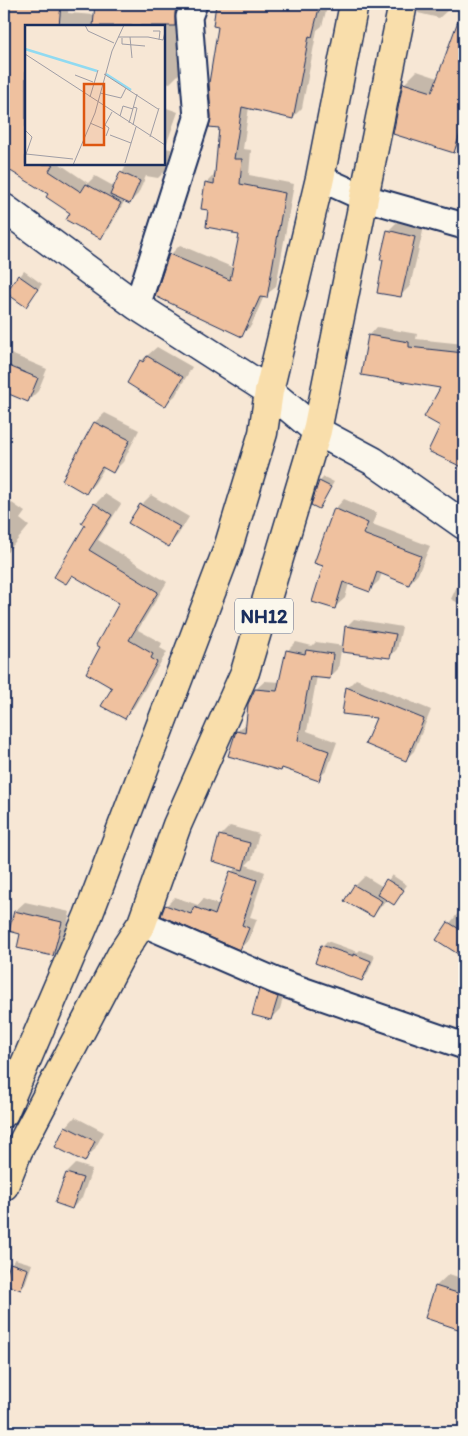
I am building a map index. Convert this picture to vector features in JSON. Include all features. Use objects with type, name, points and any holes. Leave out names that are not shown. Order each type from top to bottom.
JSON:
[{"type":"highway","name":"NH12","points":[[4,1113],[88,916],[228,548],[263,433],[269,390],[320,178],[354,4]]},
{"type":"highway","name":"NH12","points":[[4,1186],[18,1151],[112,972],[142,923],[177,825],[245,672],[317,431],[362,197],[402,4]]},
{"type":"street","points":[[137,306],[197,118],[189,17],[194,4]]},
{"type":"street","points":[[320,178],[362,197],[464,226]]},
{"type":"street","points":[[4,208],[137,306],[269,390],[317,431],[373,461],[464,525]]},
{"type":"street","points":[[142,923],[276,981],[464,1046]]},
{"type":"building","points":[[6,4],[61,4],[59,25],[25,25],[25,165],[52,165],[49,171],[81,192],[86,184],[121,203],[101,239],[66,220],[70,213],[46,197],[48,194],[4,167]]},
{"type":"building","points":[[95,4],[179,4],[175,12],[175,26],[93,25]]},
{"type":"building","points":[[216,4],[266,4],[290,9],[291,4],[320,4],[312,37],[309,36],[293,119],[242,107],[234,159],[242,159],[240,184],[285,193],[267,298],[260,297],[242,337],[155,296],[169,254],[230,280],[239,235],[233,234],[233,232],[206,227],[208,210],[201,209],[205,182],[214,184],[219,128],[209,127],[211,117],[209,83],[218,27],[213,26]]},
{"type":"building","points":[[462,10],[464,10],[464,120],[454,153],[393,134],[403,83],[432,92]]},
{"type":"building","points":[[120,172],[140,181],[130,204],[110,195]]},
{"type":"building","points":[[387,230],[415,237],[401,297],[377,293],[383,260],[380,260]]},
{"type":"building","points":[[18,275],[38,289],[26,307],[6,293]]},
{"type":"building","points":[[368,335],[409,342],[409,347],[464,353],[464,468],[428,451],[440,426],[424,417],[440,388],[361,375]]},
{"type":"building","points":[[147,356],[183,377],[165,407],[127,383],[140,360],[143,362]]},
{"type":"building","points":[[4,364],[38,378],[28,402],[4,392]]},
{"type":"building","points":[[94,422],[130,440],[113,473],[102,467],[86,494],[62,480]]},
{"type":"building","points":[[319,481],[331,487],[319,509],[311,505]]},
{"type":"building","points":[[94,503],[112,515],[89,550],[158,592],[129,640],[153,654],[151,658],[157,662],[125,719],[101,706],[112,688],[86,673],[100,647],[96,645],[119,603],[72,575],[66,584],[54,577],[85,525],[81,523]]},
{"type":"building","points":[[140,504],[180,527],[169,547],[128,523]]},
{"type":"building","points":[[334,508],[368,523],[363,534],[421,556],[409,585],[377,572],[370,592],[343,582],[335,609],[312,602],[323,566],[314,563]]},
{"type":"building","points":[[345,626],[396,634],[390,658],[342,652]]},
{"type":"building","points":[[286,650],[305,654],[306,650],[333,654],[330,679],[310,677],[298,740],[329,751],[319,781],[282,768],[281,771],[228,756],[236,731],[245,733],[248,704],[255,689],[277,691]]},
{"type":"building","points":[[346,687],[424,719],[406,761],[365,744],[376,718],[342,714]]},
{"type":"building","points":[[219,835],[250,843],[243,870],[212,861]]},
{"type":"building","points":[[230,871],[257,880],[242,925],[249,928],[240,950],[161,916],[165,905],[191,914],[194,907],[215,915]]},
{"type":"building","points":[[386,879],[404,890],[394,905],[377,894]]},
{"type":"building","points":[[354,885],[382,901],[373,917],[344,901]]},
{"type":"building","points":[[14,911],[62,922],[53,956],[17,948],[20,934],[9,931]]},
{"type":"building","points":[[448,922],[464,932],[464,944],[458,954],[436,940]]},
{"type":"building","points":[[321,945],[371,961],[362,981],[315,963]]},
{"type":"building","points":[[259,989],[278,997],[271,1020],[252,1015]]},
{"type":"building","points":[[65,1126],[95,1141],[85,1162],[55,1147]]},
{"type":"building","points":[[66,1173],[83,1178],[72,1209],[55,1203]]},
{"type":"building","points":[[10,1263],[28,1269],[21,1290],[4,1284]]},
{"type":"building","points":[[435,1286],[464,1295],[464,1331],[425,1318]]}]
